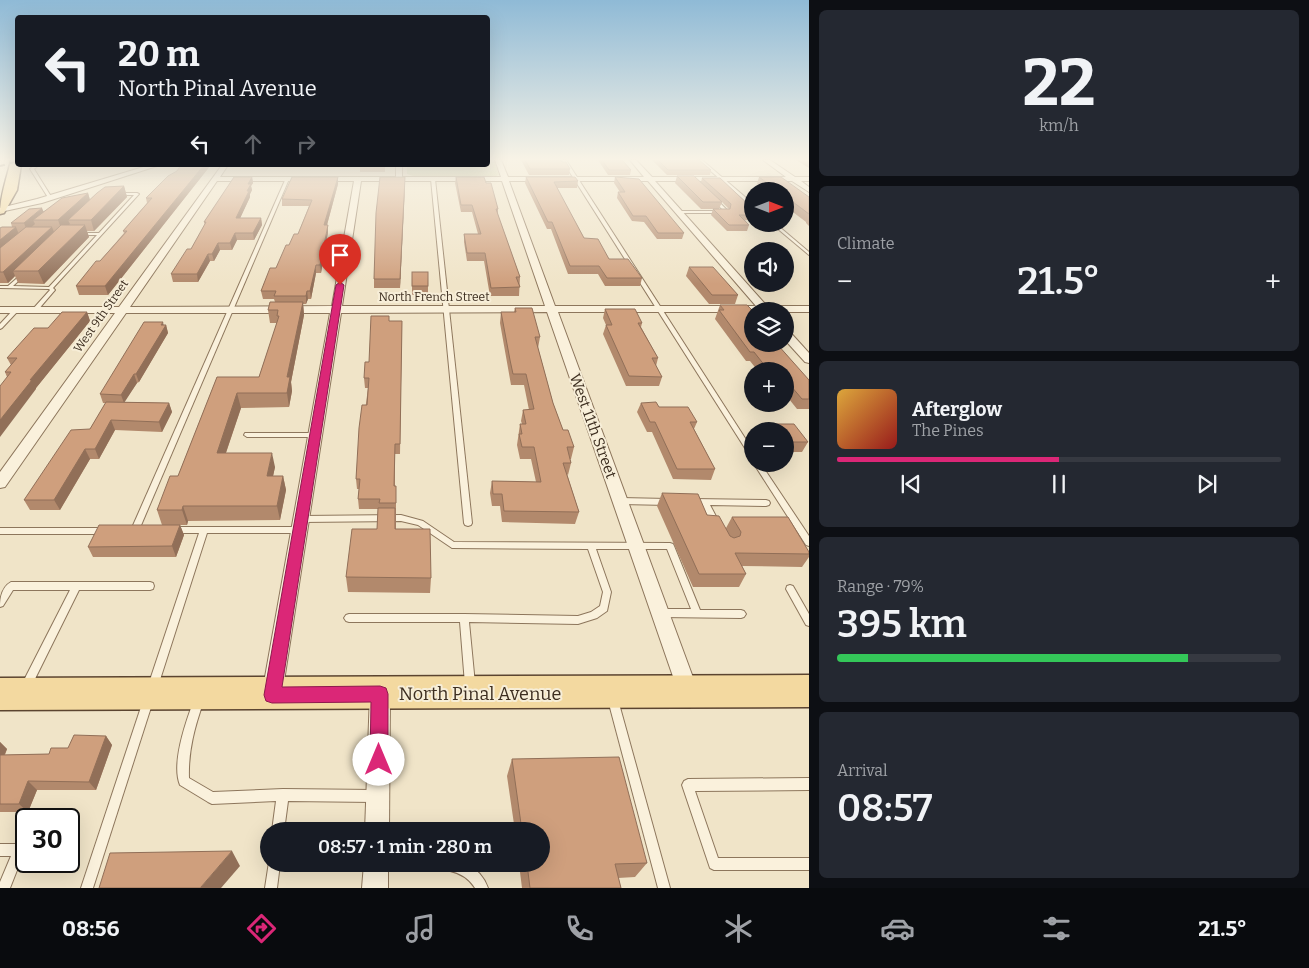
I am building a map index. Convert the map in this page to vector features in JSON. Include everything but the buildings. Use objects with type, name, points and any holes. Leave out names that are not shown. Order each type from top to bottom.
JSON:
[{"type":"main road","name":"North Pinal Avenue","points":[[11,694],[272,695],[809,691]]},
{"type":"street","points":[[0,210],[36,201]]},
{"type":"street","name":"West 9th Street","points":[[0,483],[198,201]]},
{"type":"street","points":[[272,695],[354,201]]},
{"type":"street","name":"West 11th Street","points":[[513,201],[688,692]]},
{"type":"street","points":[[670,201],[758,302]]},
{"type":"street","name":"North French Street","points":[[794,309],[809,309]]},
{"type":"street","name":"North French Street","points":[[0,310],[744,310]]},
{"type":"street","points":[[794,343],[809,360]]},
{"type":"street","points":[[377,822],[380,694]]},
{"type":"street","points":[[375,888],[376,872]]},
{"type":"lane","points":[[35,310],[52,290],[50,288],[130,201]]},
{"type":"lane","points":[[135,530],[277,201]]},
{"type":"lane","points":[[436,201],[468,523]]},
{"type":"lane","points":[[591,201],[744,441]]},
{"type":"lane","points":[[679,212],[727,212],[716,201]]},
{"type":"lane","points":[[783,232],[809,254]]},
{"type":"lane","points":[[74,234],[100,234]]},
{"type":"lane","points":[[10,288],[30,267]]},
{"type":"lane","points":[[0,288],[50,288]]},
{"type":"lane","points":[[0,326],[16,310]]},
{"type":"lane","points":[[247,435],[315,435]]},
{"type":"lane","points":[[763,472],[809,543]]},
{"type":"lane","points":[[620,501],[677,502]]},
{"type":"lane","points":[[686,502],[766,503]]},
{"type":"lane","points":[[705,502],[718,528]]},
{"type":"lane","points":[[165,530],[204,530],[401,518],[420,523],[452,545],[670,546],[697,613]]},
{"type":"lane","points":[[0,531],[116,530]]},
{"type":"lane","points":[[126,530],[145,530]]},
{"type":"lane","points":[[87,888],[204,530]]},
{"type":"lane","points":[[349,618],[578,620],[594,615],[604,608],[607,592],[591,545]]},
{"type":"lane","points":[[0,603],[11,586],[150,586]]},
{"type":"lane","points":[[11,694],[76,586]]},
{"type":"lane","points":[[790,589],[809,622]]},
{"type":"lane","points":[[661,613],[741,614]]},
{"type":"lane","points":[[464,618],[470,694]]},
{"type":"lane","points":[[611,693],[664,888]]},
{"type":"lane","points":[[202,695],[187,732],[182,757],[184,782],[212,798],[283,795],[378,796]]},
{"type":"lane","points":[[809,784],[688,785],[714,864],[809,864]]},
{"type":"lane","points":[[279,822],[283,795]]},
{"type":"lane","points":[[0,850],[19,850],[4,888]]},
{"type":"lane","points":[[271,888],[273,872]]},
{"type":"lane","points":[[471,872],[476,876],[482,888]]},
{"type":"route","points":[[340,285],[272,695],[380,694],[379,760]]}]
